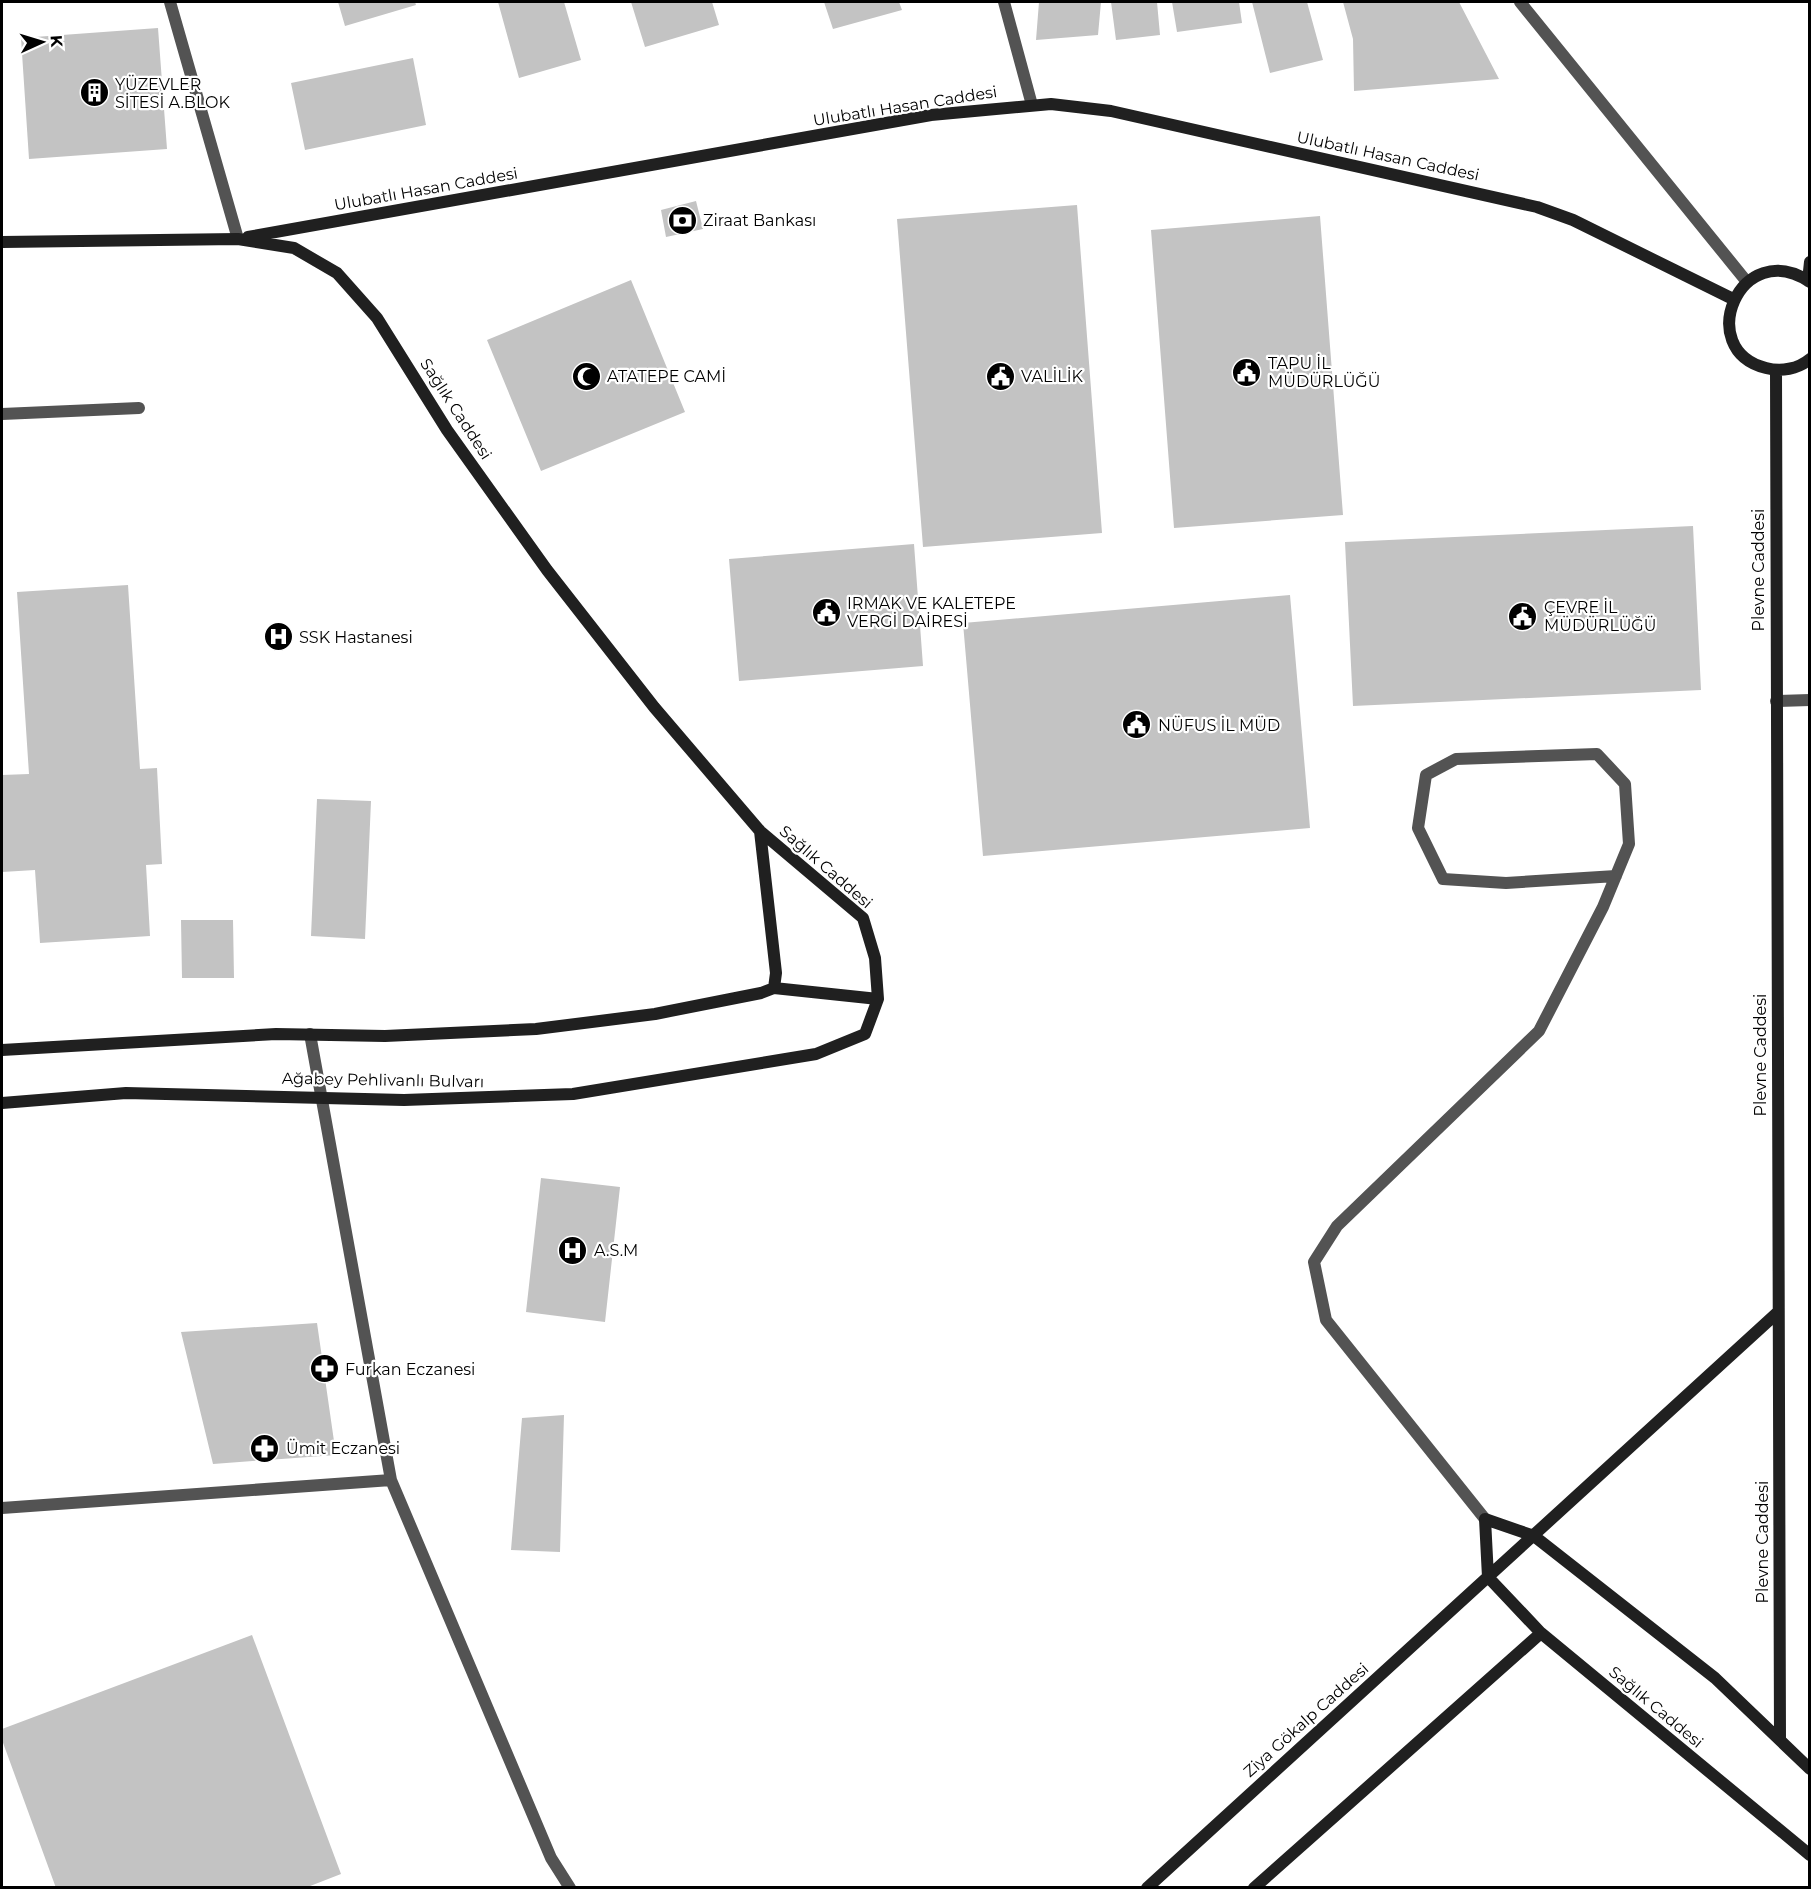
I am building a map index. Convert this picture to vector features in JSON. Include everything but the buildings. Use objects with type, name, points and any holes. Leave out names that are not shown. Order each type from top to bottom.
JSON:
[{"type":"street","points":[[170,2],[238,239]]},
{"type":"street","points":[[1004,2],[1032,105]]},
{"type":"street","points":[[1520,2],[1747,282]]},
{"type":"street","name":"Ulubatlı Hasan Caddesi","points":[[238,239],[931,115],[1032,105],[1076,105],[1537,207],[1574,220],[1733,299]]},
{"type":"street","name":"Sağlık Caddesi","points":[[2,242],[238,239],[294,248],[337,273],[377,318],[447,430],[547,570],[654,707],[760,831],[862,918],[875,958],[878,999]]},
{"type":"street","points":[[1808,361],[1792,368],[1776,371],[1759,366],[1744,357],[1734,344],[1729,328],[1729,311],[1733,299],[1747,282],[1761,273],[1778,271],[1794,273],[1809,281],[1809,262]]},
{"type":"street","name":"Plevne Caddesi","points":[[1776,371],[1780,1740]]},
{"type":"street","points":[[2,414],[140,408]]},
{"type":"street","points":[[1776,701],[1809,700]]},
{"type":"street","points":[[1616,876],[1506,883],[1443,879],[1418,828],[1426,775],[1456,759],[1597,754],[1625,784],[1629,844],[1616,876],[1603,907],[1539,1031],[1337,1226],[1314,1262],[1326,1320],[1485,1519],[1534,1536],[1715,1678],[1809,1769]]},
{"type":"street","name":"Sağlık Caddesi","points":[[760,831],[776,973],[774,988]]},
{"type":"street","points":[[2,1050],[310,1034],[439,1035],[536,1029],[655,1014],[761,993],[774,988],[878,999]]},
{"type":"street","name":"Ağabey Pehlivanlı Bulvarı","points":[[2,1103],[126,1094],[465,1100],[573,1094],[816,1054],[865,1034],[878,999]]},
{"type":"street","points":[[310,1034],[391,1480],[551,1858],[570,1887]]},
{"type":"street","points":[[1488,1577],[1777,1312]]},
{"type":"street","points":[[2,1508],[391,1480]]},
{"type":"street","points":[[1485,1519],[1488,1577]]},
{"type":"street","name":"Sağlık Caddesi","points":[[1488,1577],[1541,1633],[1809,1855]]},
{"type":"street","name":"Ziya Gökalp Caddesi","points":[[1147,1887],[1488,1577]]},
{"type":"street","points":[[1254,1887],[1541,1633]]},
{"type":"place","name":"YÜZEVLER SİTESİ A.BLOK","points":[[94,93]]},
{"type":"place","name":"Ziraat Bankası","points":[[682,220]]},
{"type":"place","name":"TAPU İL MÜDÜRLÜĞÜ","points":[[1247,372]]},
{"type":"place","name":"ATATEPE CAMİ","points":[[586,376]]},
{"type":"place","name":"VALİLİK","points":[[1000,376]]},
{"type":"place","name":"IRMAK VE KALETEPE VERGİ DAİRESİ","points":[[826,612]]},
{"type":"place","name":"ÇEVRE İL MÜDÜRLÜĞÜ","points":[[1523,616]]},
{"type":"place","name":"SSK Hastanesi","points":[[278,637]]},
{"type":"place","name":"NÜFUS İL MÜD","points":[[1137,725]]},
{"type":"place","name":"A.S.M","points":[[573,1250]]},
{"type":"place","name":"Furkan Eczanesi","points":[[324,1369]]},
{"type":"place","name":"Ümit Eczanesi","points":[[265,1448]]}]
